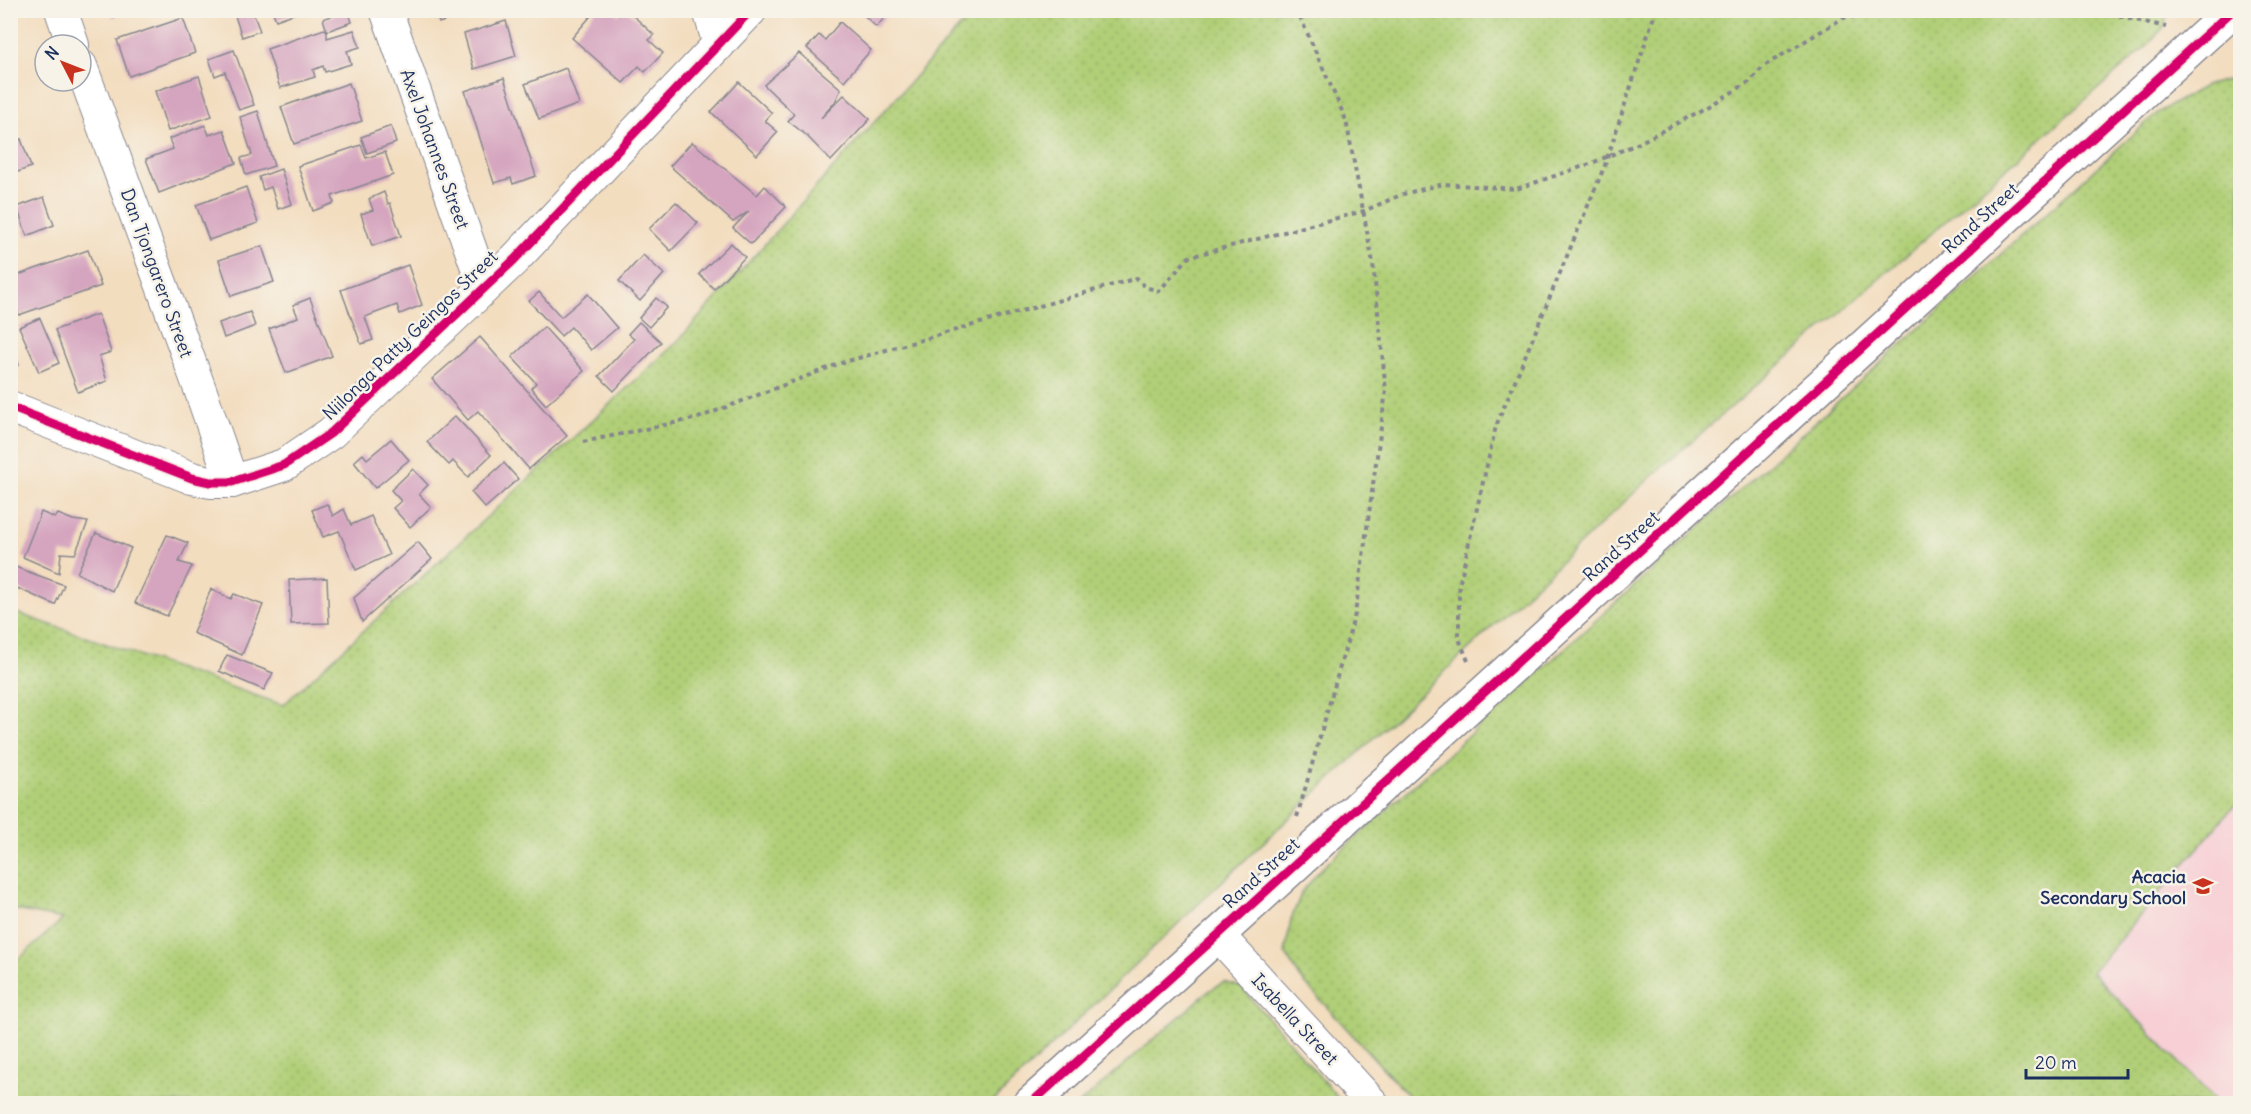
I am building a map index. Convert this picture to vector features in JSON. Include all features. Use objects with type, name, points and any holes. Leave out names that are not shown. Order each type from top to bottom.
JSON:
[{"type":"street","points":[[61,10],[69,33]]},
{"type":"street","name":"Axel Johannes Street","points":[[386,10],[484,287]]},
{"type":"street","points":[[709,10],[719,45]]},
{"type":"street","name":"Niilonga Patty Geingos Street","points":[[10,406],[192,478],[210,482],[232,482],[284,465],[331,433],[514,260],[752,10]]},
{"type":"street","name":"Rand Street","points":[[1030,1104],[2233,10]]},
{"type":"street","name":"Dan Tjongarero Street","points":[[91,93],[232,482]]},
{"type":"street","name":"Isabella Street","points":[[1218,935],[1373,1104]]},
{"type":"path","points":[[1295,822],[1355,614],[1386,391],[1373,263],[1346,120],[1297,10]]},
{"type":"path","points":[[1469,664],[1459,639],[1459,586],[1496,426],[1607,156],[1656,10]]},
{"type":"path","points":[[583,442],[698,417],[841,363],[1137,278],[1145,286],[1159,291],[1189,257],[1364,210],[1402,194],[1444,184],[1516,189],[1647,139],[1749,82],[1764,66],[1843,18],[1913,10]]},
{"type":"path","points":[[2093,10],[2169,28]]},
{"type":"shaded area","name":"Acacia Secondary School","points":[[2240,799],[2240,1103],[2218,1103],[2092,972]]},
{"type":"green space","points":[[975,10],[2168,11],[2164,27],[2145,48],[1652,476],[1212,891],[992,1103],[11,1103],[11,966],[63,919],[11,909],[11,611],[283,705],[676,343]]},
{"type":"green space","points":[[2240,76],[2240,799],[2092,972],[2218,1103],[1415,1103],[1301,979],[1285,953],[1291,919],[1302,892],[1321,869],[2157,113],[2205,86]]},
{"type":"green space","points":[[1224,982],[1241,987],[1343,1103],[1080,1103],[1210,990]]},
{"type":"building","points":[[110,10],[130,10],[130,11],[113,17]]},
{"type":"building","points":[[233,10],[252,10],[260,31],[242,37]]},
{"type":"building","points":[[272,10],[302,10],[302,11],[276,20]]},
{"type":"building","points":[[348,10],[352,22],[327,31],[323,19]]},
{"type":"building","points":[[435,10],[473,10],[473,11],[439,23]]},
{"type":"building","points":[[596,10],[614,10],[619,15],[623,10],[627,10],[654,35],[649,40],[663,53],[645,72],[639,66],[623,83],[572,38]]},
{"type":"building","points":[[859,10],[892,10],[876,27]]},
{"type":"building","points":[[183,18],[195,53],[129,76],[117,40]]},
{"type":"building","points":[[506,21],[516,56],[474,69],[464,34]]},
{"type":"building","points":[[840,22],[871,50],[844,81],[807,48],[819,35],[825,40]]},
{"type":"building","points":[[324,29],[327,31],[327,38],[354,30],[360,47],[347,51],[351,64],[325,72],[323,66],[313,70],[315,77],[280,88],[267,49]]},
{"type":"building","points":[[234,50],[254,105],[239,110],[225,72],[215,76],[209,59]]},
{"type":"building","points":[[799,53],[841,89],[835,102],[821,118],[844,95],[870,119],[831,161],[806,135],[788,121],[794,114],[764,85]]},
{"type":"building","points":[[566,68],[579,104],[539,119],[525,84]]},
{"type":"building","points":[[199,76],[212,116],[168,131],[155,91]]},
{"type":"building","points":[[504,78],[536,176],[513,184],[511,178],[494,183],[465,91]]},
{"type":"building","points":[[739,82],[772,113],[765,121],[778,132],[757,155],[711,112]]},
{"type":"building","points":[[349,83],[362,121],[294,144],[281,107]]},
{"type":"building","points":[[10,85],[19,107],[10,110]]},
{"type":"building","points":[[258,111],[274,166],[246,175],[241,158],[252,155],[240,117]]},
{"type":"building","points":[[205,125],[209,135],[224,130],[236,163],[159,193],[146,159],[173,149],[169,139]]},
{"type":"building","points":[[391,126],[396,143],[367,153],[361,137]]},
{"type":"building","points":[[21,139],[31,167],[10,175],[10,143]]},
{"type":"building","points":[[692,142],[757,195],[765,186],[786,207],[751,244],[733,228],[749,211],[733,222],[670,166]]},
{"type":"building","points":[[361,145],[366,158],[385,152],[393,175],[332,196],[334,203],[313,211],[298,166]]},
{"type":"building","points":[[281,169],[292,204],[278,209],[271,187],[263,190],[259,177]]},
{"type":"building","points":[[246,187],[258,223],[209,240],[196,205]]},
{"type":"building","points":[[384,192],[401,236],[372,246],[361,214],[373,210],[369,199]]},
{"type":"building","points":[[44,197],[54,225],[27,236],[17,207]]},
{"type":"building","points":[[676,202],[698,223],[671,251],[649,229]]},
{"type":"building","points":[[731,243],[745,257],[714,289],[699,274]]},
{"type":"building","points":[[262,246],[274,282],[231,296],[219,260]]},
{"type":"building","points":[[88,250],[101,286],[19,315],[10,290],[10,278]]},
{"type":"building","points":[[643,255],[664,274],[640,301],[619,281]]},
{"type":"building","points":[[408,265],[422,305],[400,314],[397,305],[365,317],[373,340],[361,344],[341,290]]},
{"type":"building","points":[[539,292],[561,317],[588,294],[617,328],[591,350],[571,327],[561,336],[529,301]]},
{"type":"building","points":[[310,298],[332,356],[286,373],[269,329],[298,317],[293,305]]},
{"type":"building","points":[[656,298],[667,307],[649,327],[639,318]]},
{"type":"building","points":[[250,312],[255,326],[224,338],[219,323]]},
{"type":"building","points":[[98,314],[111,352],[99,356],[107,381],[78,392],[55,330]]},
{"type":"building","points":[[40,318],[59,363],[39,372],[19,327]]},
{"type":"building","points":[[639,322],[661,342],[614,391],[599,376],[634,339],[628,334]]},
{"type":"building","points":[[544,327],[584,371],[546,405],[531,388],[536,383],[512,357]]},
{"type":"building","points":[[480,337],[567,436],[529,469],[478,411],[468,420],[432,379]]},
{"type":"building","points":[[10,343],[19,365],[10,368]]},
{"type":"building","points":[[455,416],[491,455],[468,477],[453,461],[449,465],[427,442]]},
{"type":"building","points":[[391,439],[409,460],[375,488],[354,462],[363,454],[367,459]]},
{"type":"building","points":[[504,463],[518,479],[485,508],[471,492]]},
{"type":"building","points":[[413,469],[428,485],[419,494],[431,507],[410,527],[393,508],[401,501],[391,490]]},
{"type":"building","points":[[327,504],[333,516],[344,509],[351,525],[371,516],[389,555],[356,570],[339,531],[323,537],[312,510]]},
{"type":"building","points":[[41,512],[55,518],[58,514],[73,520],[88,522],[75,554],[61,553],[59,573],[23,557]]},
{"type":"building","points":[[96,533],[131,548],[112,591],[77,573]]},
{"type":"building","points":[[167,535],[188,543],[179,562],[192,566],[167,616],[135,603]]},
{"type":"building","points":[[418,542],[432,559],[362,622],[354,598]]},
{"type":"building","points":[[10,565],[64,585],[55,605],[10,585]]},
{"type":"building","points":[[327,578],[329,623],[291,624],[289,580]]},
{"type":"building","points":[[211,589],[231,599],[234,594],[263,605],[242,655],[193,633]]},
{"type":"building","points":[[227,655],[273,673],[264,690],[219,671]]},
{"type":"cycle path","points":[[10,407],[192,478],[210,482],[232,482],[284,465],[331,433],[514,260],[751,10]]},
{"type":"cycle path","points":[[1030,1104],[2233,10]]},
{"type":"place","name":"Acacia Secondary School","points":[[2203,886]]}]
